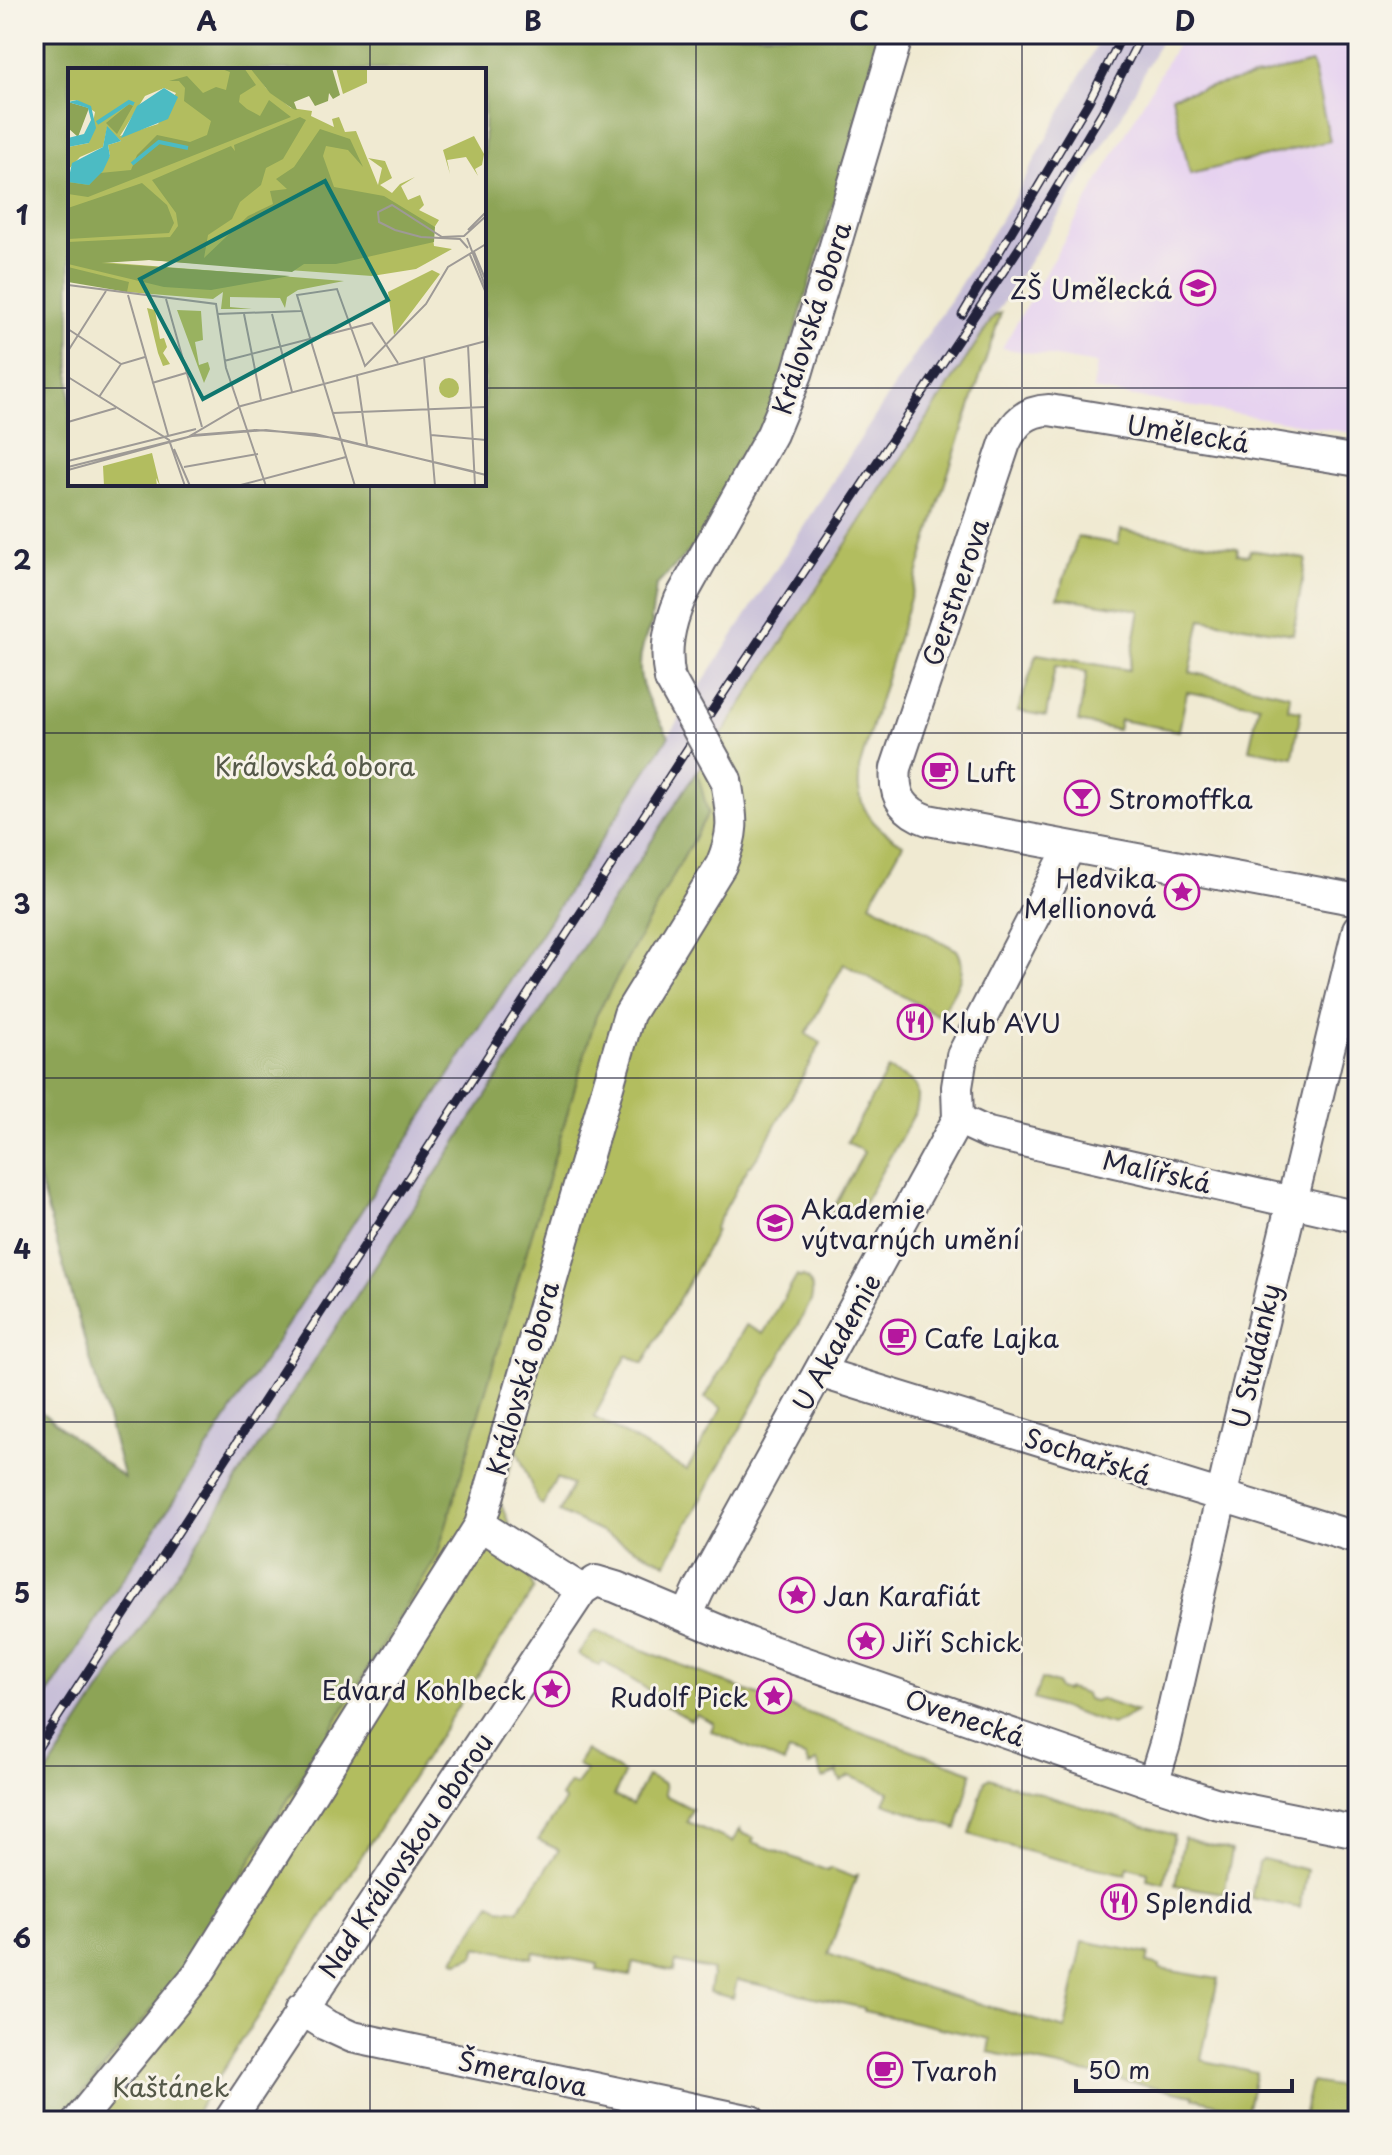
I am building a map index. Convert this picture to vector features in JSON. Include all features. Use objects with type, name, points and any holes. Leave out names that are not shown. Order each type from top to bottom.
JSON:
[{"type":"street","name":"Královská obora","points":[[78,2121],[198,1974],[480,1525],[629,1014],[721,865],[731,840],[732,817],[726,780],[670,679],[666,658],[671,621],[680,599],[772,434],[797,374],[898,34]]},
{"type":"street","name":"Umělecká","points":[[1020,419],[1037,410],[1049,410],[1358,461]]},
{"type":"street","name":"Gerstnerova","points":[[1020,419],[1005,443],[896,768],[896,792],[914,815],[1070,847]]},
{"type":"street","points":[[1070,847],[1358,900]]},
{"type":"street","name":"U Akademie","points":[[687,1616],[958,1119],[957,1087],[962,1056],[1070,847]]},
{"type":"street","name":"U Studánky","points":[[1153,1783],[1358,929]]},
{"type":"street","name":"Malířská","points":[[958,1119],[988,1133],[1358,1217]]},
{"type":"street","name":"Sochařská","points":[[819,1372],[1358,1538]]},
{"type":"street","points":[[480,1525],[582,1590]]},
{"type":"street","name":"Ovenecká","points":[[582,1590],[601,1581],[749,1643],[1215,1803],[1358,1832]]},
{"type":"street","name":"Nad Královskou oborou","points":[[229,2121],[582,1590]]},
{"type":"street","name":"Šmeralova","points":[[301,2009],[352,2037],[751,2121]]},
{"type":"shaded area","points":[[1103,34],[1164,34],[1120,119],[948,389],[855,527],[34,1793],[34,1716],[958,288],[1017,193]]},
{"type":"shaded area","name":"ZŠ Umělecká","points":[[1183,34],[1358,34],[1358,434],[1093,390],[1097,364],[1002,348]]},
{"type":"green space","name":"Královská obora","points":[[34,34],[884,34],[768,422],[696,544],[656,586],[653,621],[645,638],[640,668],[646,694],[669,736],[34,1716],[34,1406],[124,1478],[34,1163]]},
{"type":"green space","points":[[1312,63],[1330,141],[1190,174],[1172,96]]},
{"type":"green space","name":"Kaštánek","points":[[1001,313],[940,498],[859,769],[861,799],[868,815],[887,834],[903,844],[870,903],[957,950],[961,959],[961,976],[939,1016],[844,964],[806,1034],[821,1043],[714,1229],[709,1245],[643,1364],[627,1355],[594,1417],[687,1470],[722,1408],[705,1398],[746,1325],[763,1334],[797,1276],[810,1283],[811,1301],[666,1563],[559,1512],[572,1485],[556,1478],[543,1505],[538,1502],[517,1450],[499,1498],[534,1589],[190,2121],[34,2121],[34,1793],[994,316]]},
{"type":"green space","points":[[1121,530],[1238,548],[1237,554],[1249,555],[1250,550],[1306,559],[1293,634],[1201,619],[1190,672],[1290,695],[1288,709],[1301,711],[1293,757],[1249,749],[1259,705],[1187,692],[1179,731],[1120,720],[1118,730],[1078,722],[1087,672],[1055,666],[1046,716],[1018,711],[1037,654],[1129,670],[1140,610],[1058,597],[1078,537],[1118,544]]},
{"type":"green space","points":[[697,771],[708,813],[596,1016],[437,1556],[180,1976],[60,2121],[34,2121],[34,1793]]},
{"type":"green space","points":[[888,1069],[908,1079],[916,1087],[916,1111],[858,1213],[850,1218],[840,1218],[832,1211],[864,1152],[847,1142]]},
{"type":"green space","points":[[595,1631],[744,1690],[972,1772],[957,1829],[884,1803],[889,1792],[850,1776],[841,1781],[839,1771],[823,1779],[817,1761],[809,1767],[805,1757],[789,1752],[784,1763],[711,1731],[714,1723],[696,1714],[691,1720],[664,1705],[666,1701],[602,1661],[599,1666],[578,1654]]},
{"type":"green space","points":[[1041,1679],[1057,1684],[1059,1689],[1085,1694],[1087,1699],[1099,1699],[1137,1712],[1112,1725],[1034,1699]]},
{"type":"green space","points":[[586,1750],[624,1774],[614,1796],[632,1805],[647,1776],[664,1784],[665,1795],[692,1809],[687,1822],[733,1842],[740,1829],[754,1838],[753,1842],[828,1871],[830,1868],[853,1877],[857,1875],[828,1954],[913,1984],[1065,2029],[1083,1941],[1149,1954],[1147,1963],[1160,1966],[1160,1969],[1218,1979],[1201,2060],[1256,2072],[1247,2111],[1193,2098],[1193,2095],[988,2052],[990,2039],[864,2011],[864,2008],[737,1980],[733,1998],[709,1992],[713,1970],[676,1962],[674,1971],[633,1962],[630,1976],[597,1970],[598,1964],[534,1952],[532,1958],[477,1947],[474,1956],[458,1962],[454,1959],[491,1903],[499,1908],[518,1910],[559,1850],[538,1840],[565,1801],[561,1797],[570,1783],[575,1786],[586,1771],[577,1764]]},
{"type":"green space","points":[[989,1778],[1174,1835],[1164,1883],[1147,1879],[1148,1872],[1128,1867],[1126,1874],[1086,1866],[970,1834],[985,1780]]},
{"type":"green space","points":[[1184,1838],[1232,1851],[1224,1893],[1175,1885]]},
{"type":"green space","points":[[1263,1859],[1307,1870],[1300,1908],[1251,1898],[1258,1863]]},
{"type":"green space","points":[[1311,2082],[1358,2090],[1358,2121],[1302,2121]]},
{"type":"railway","points":[[962,315],[1089,101],[1123,34]]},
{"type":"railway","points":[[34,1754],[702,726],[1035,224],[1102,112],[1142,34]]},
{"type":"place","name":"ZŠ Umělecká","points":[[1198,288]]},
{"type":"place","name":"Luft","points":[[940,771]]},
{"type":"place","name":"Stromoffka","points":[[1082,798]]},
{"type":"place","name":"Hedvika Mellionová","points":[[1182,892]]},
{"type":"place","name":"Klub AVU","points":[[915,1022]]},
{"type":"place","name":"Akademie výtvarných umění","points":[[775,1223]]},
{"type":"place","name":"Cafe Lajka","points":[[898,1337]]},
{"type":"place","name":"Jan Karafiát","points":[[797,1595]]},
{"type":"place","name":"Jiří Schick","points":[[866,1641]]},
{"type":"place","name":"Edvard Kohlbeck","points":[[552,1689]]},
{"type":"place","name":"Rudolf Pick","points":[[774,1696]]},
{"type":"place","name":"Splendid","points":[[1119,1902]]},
{"type":"place","name":"Tvaroh","points":[[885,2070]]}]
